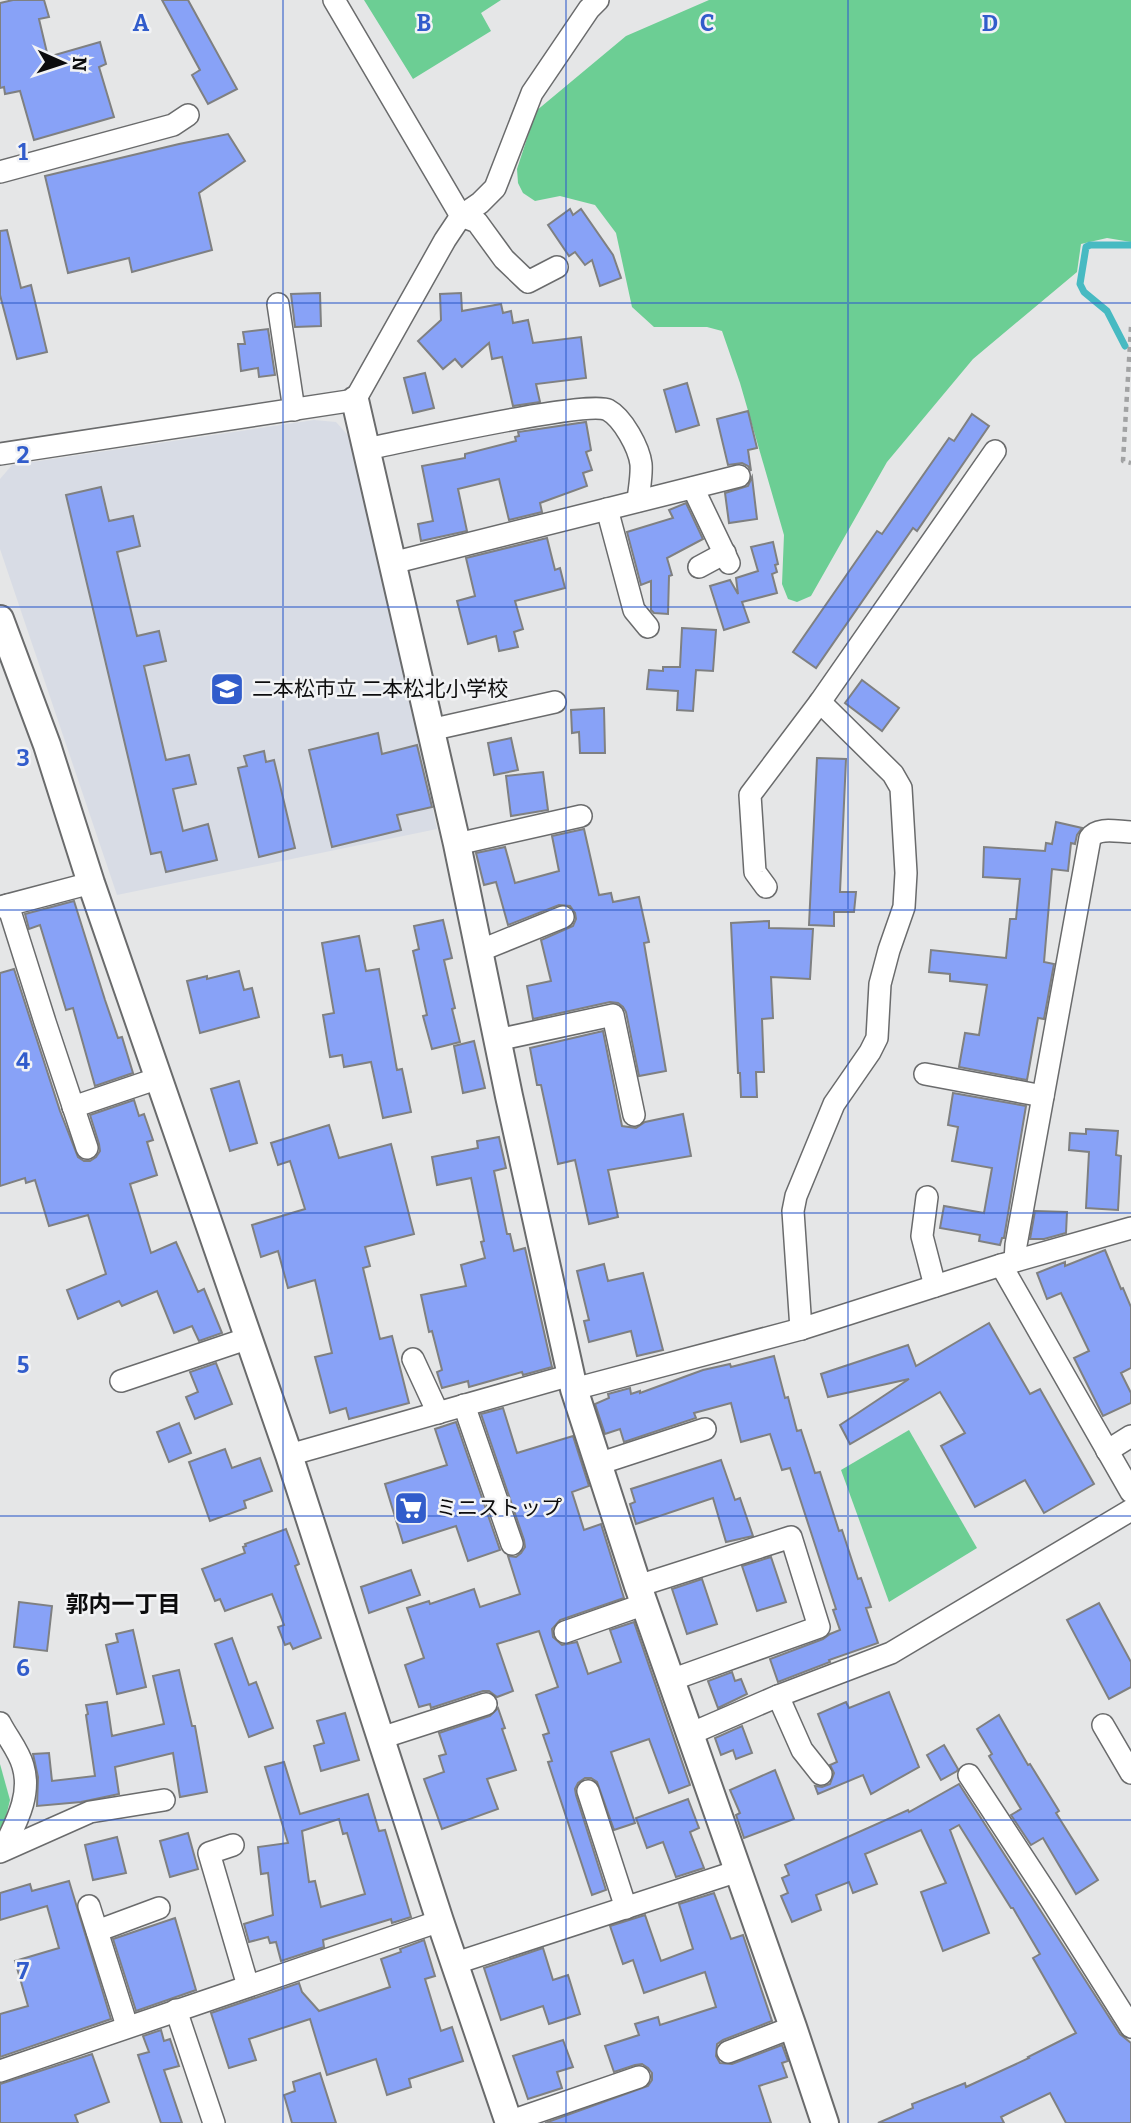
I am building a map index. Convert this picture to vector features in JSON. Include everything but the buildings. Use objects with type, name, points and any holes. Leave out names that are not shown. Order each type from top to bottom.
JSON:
[{"type":"street","points":[[334,0],[461,216],[477,222],[504,259],[528,282],[557,267]]},
{"type":"street","points":[[598,0],[589,9],[532,93],[495,188],[461,216],[444,240],[355,400],[457,844],[497,1040],[573,1382],[641,1595],[825,2123]]},
{"type":"street","points":[[0,172],[173,125],[188,116]]},
{"type":"street","points":[[278,304],[294,410]]},
{"type":"street","points":[[0,454],[355,400]]},
{"type":"street","points":[[366,449],[547,413],[594,408],[607,410],[620,420],[641,463],[638,501]]},
{"type":"street","points":[[766,887],[755,872],[750,795],[820,702],[995,451]]},
{"type":"street","points":[[392,563],[739,476]]},
{"type":"street","points":[[693,488],[727,558],[699,567]]},
{"type":"street","points":[[607,509],[634,610],[648,627]]},
{"type":"street","points":[[0,619],[47,745],[90,883],[289,1455],[508,2122],[639,2077]]},
{"type":"street","points":[[430,730],[555,702]]},
{"type":"street","points":[[801,1329],[793,1210],[796,1196],[834,1104],[877,1038],[880,984],[904,908],[906,873],[901,788],[893,774],[820,702]]},
{"type":"street","points":[[457,844],[581,816]]},
{"type":"street","points":[[1008,1263],[1016,1245],[1090,838],[1093,833],[1101,831],[1131,832]]},
{"type":"street","points":[[87,1149],[4,906],[90,883]]},
{"type":"street","points":[[479,951],[563,917]]},
{"type":"street","points":[[497,1040],[613,1015],[634,1115]]},
{"type":"street","points":[[925,1073],[1043,1096]]},
{"type":"street","points":[[73,1107],[159,1078]]},
{"type":"street","points":[[927,1197],[922,1236],[935,1286]]},
{"type":"street","points":[[289,1455],[464,1405],[801,1329],[1008,1263],[1131,1228]]},
{"type":"street","points":[[1008,1263],[1131,1492]]},
{"type":"street","points":[[121,1381],[249,1338]]},
{"type":"street","points":[[414,1359],[438,1413]]},
{"type":"street","points":[[464,1405],[512,1545]]},
{"type":"street","points":[[598,1464],[705,1429]]},
{"type":"street","points":[[1107,1451],[1131,1436]]},
{"type":"street","points":[[690,1734],[778,1696],[891,1653],[1131,1510]]},
{"type":"street","points":[[565,1632],[641,1595],[790,1537],[819,1627],[671,1679]]},
{"type":"street","points":[[778,1696],[802,1750],[821,1774]]},
{"type":"street","points":[[382,1738],[486,1704]]},
{"type":"street","points":[[0,1723],[23,1766],[25,1782],[24,1800],[2,1851]]},
{"type":"street","points":[[1103,1725],[1131,1773]]},
{"type":"street","points":[[969,1775],[1131,2027]]},
{"type":"street","points":[[588,1791],[626,1908]]},
{"type":"street","points":[[2,1851],[90,1812],[164,1800]]},
{"type":"street","points":[[233,1845],[209,1853],[248,1986]]},
{"type":"street","points":[[456,1964],[738,1871]]},
{"type":"street","points":[[89,1906],[127,2026]]},
{"type":"street","points":[[97,1931],[159,1909]]},
{"type":"street","points":[[0,2071],[440,1921]]},
{"type":"street","points":[[176,2010],[214,2123]]},
{"type":"street","points":[[728,2052],[793,2027]]},
{"type":"path","points":[[1131,327],[1123,461],[1131,463]]},
{"type":"shaded area","name":"二本松市立 二本松北小学校","points":[[314,420],[336,422],[354,442],[437,829],[117,895],[0,549],[0,479],[12,465]]},
{"type":"green space","points":[[364,0],[501,0],[481,13],[491,31],[413,79]]},
{"type":"green space","points":[[709,0],[1131,0],[1131,242],[1107,238],[1081,244],[1077,272],[973,359],[887,462],[811,596],[797,602],[788,599],[782,584],[784,535],[740,383],[722,331],[707,327],[654,327],[632,307],[616,233],[595,205],[560,196],[535,201],[523,193],[518,183],[517,169],[536,111],[626,36]]},
{"type":"green space","points":[[909,1430],[977,1548],[889,1602],[841,1470]]},
{"type":"green space","points":[[0,1764],[10,1800],[0,1832]]},
{"type":"waterway","points":[[1125,346],[1107,311],[1084,292],[1080,284],[1086,247],[1131,245]]},
{"type":"place","name":"二本松市立 二本松北小学校","points":[[227,689]]},
{"type":"place","name":"ミニストップ","points":[[411,1508]]},
{"type":"district","name":"郭内一丁目","points":[[123,1604]]}]
